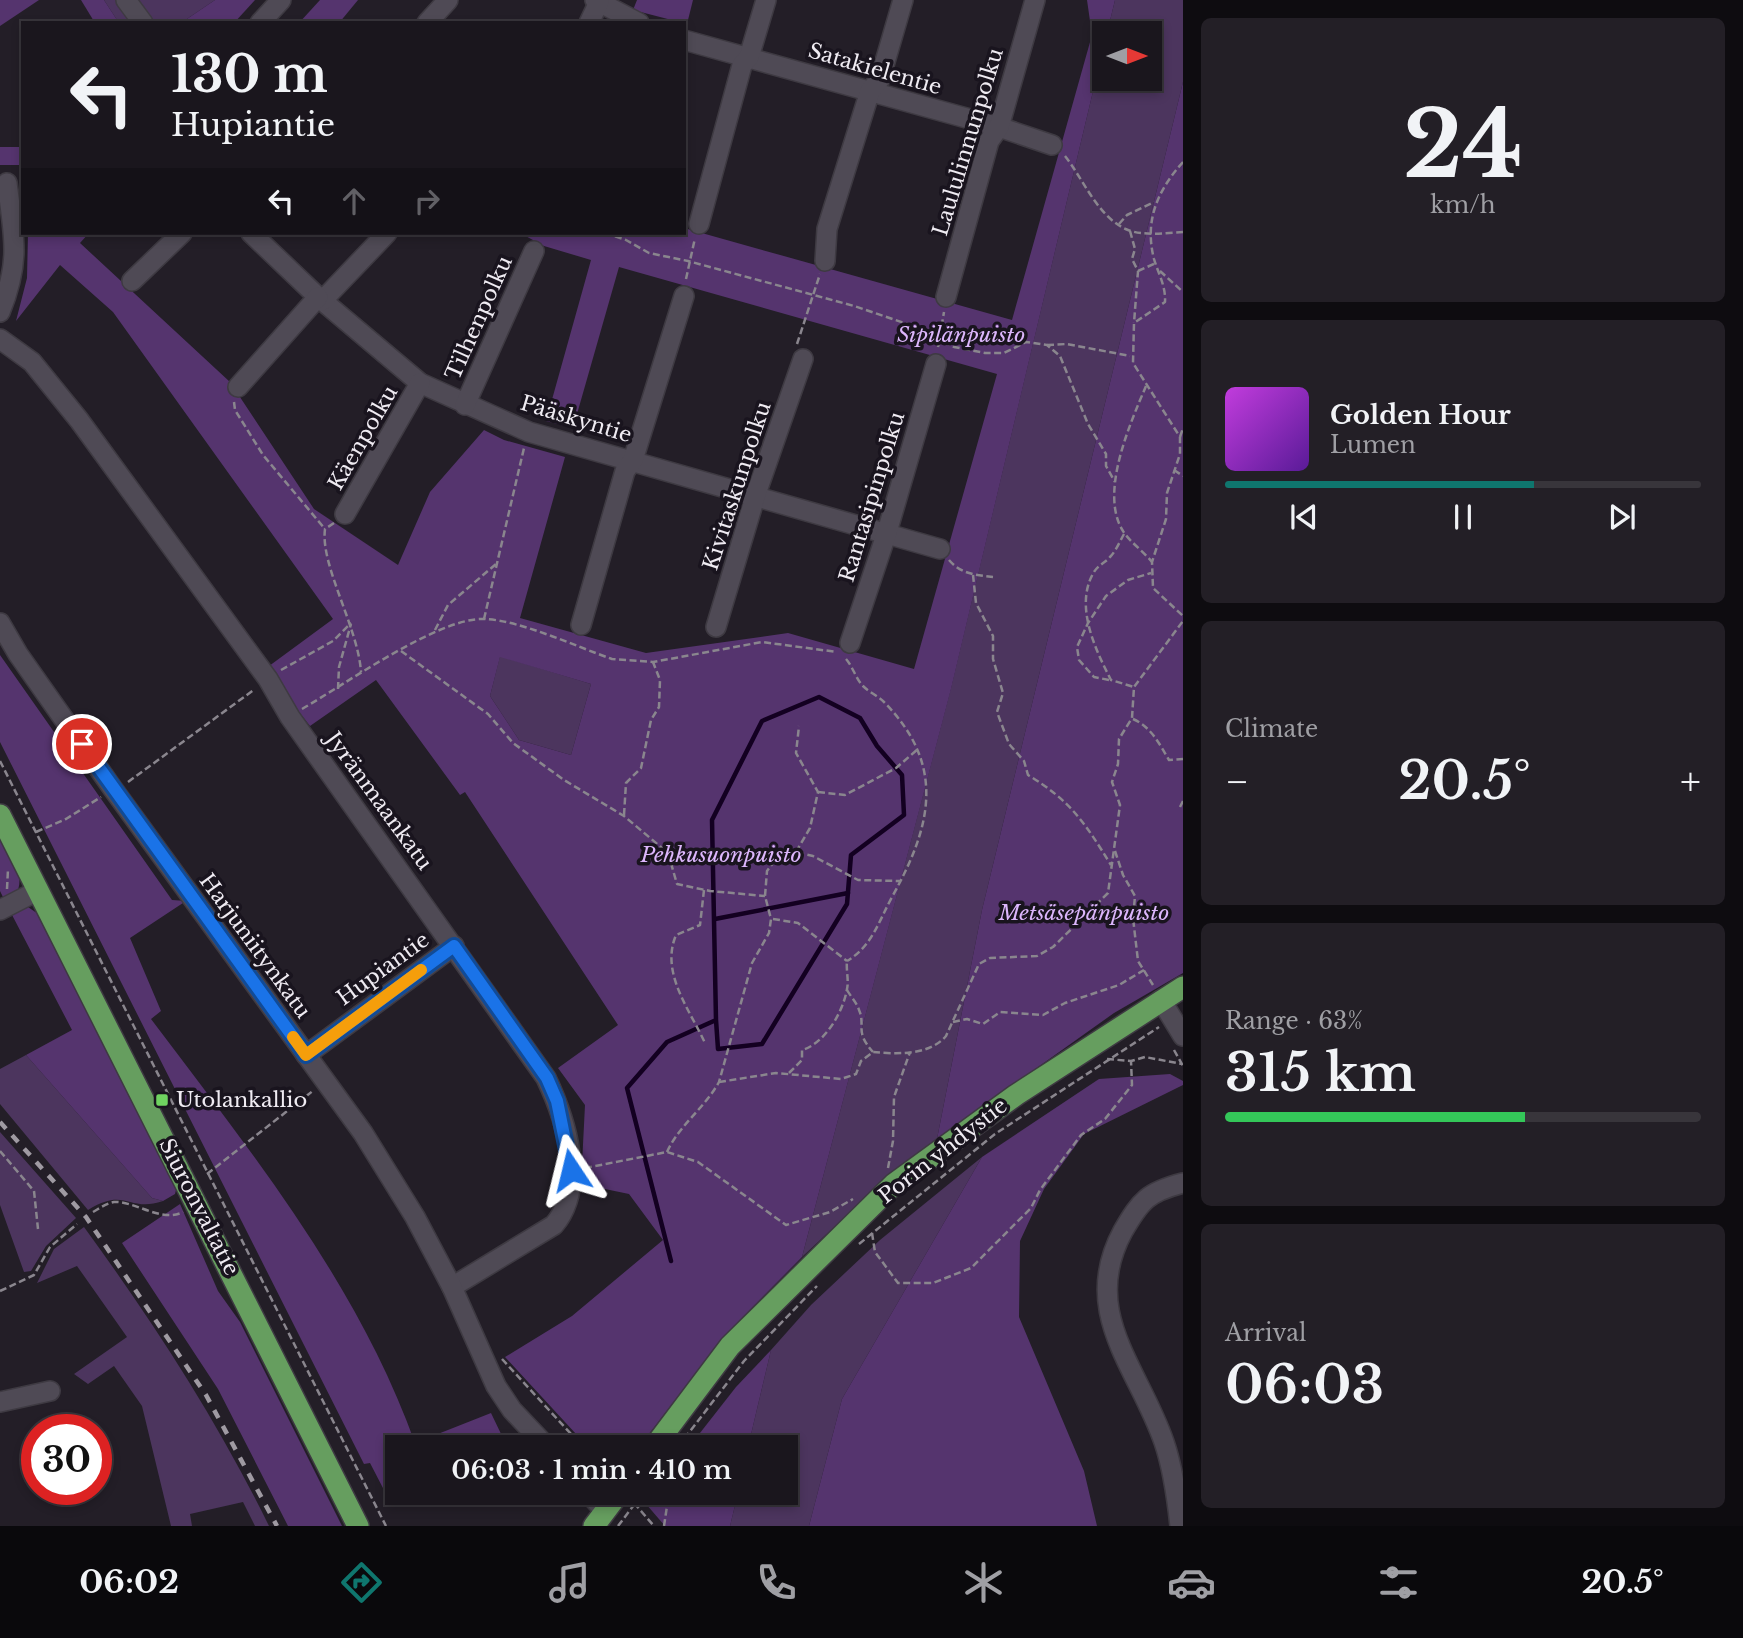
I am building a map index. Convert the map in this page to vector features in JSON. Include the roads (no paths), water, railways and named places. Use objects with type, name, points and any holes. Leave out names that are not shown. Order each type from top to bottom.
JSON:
[{"type":"main road","name":"Siuronvaltatie","points":[[0,815],[358,1526]]},
{"type":"main road","name":"Porin yhdystie","points":[[663,1435],[730,1346],[894,1184],[1016,1095],[1183,987]]},
{"type":"main road","points":[[606,1521],[621,1505]]},
{"type":"street","points":[[126,0],[142,21]]},
{"type":"street","points":[[262,21],[281,0]]},
{"type":"street","points":[[429,21],[448,0]]},
{"type":"street","points":[[699,224],[742,65],[749,57],[766,0]]},
{"type":"street","points":[[825,261],[827,229],[870,91],[880,79],[903,0]]},
{"type":"street","name":"Laululinnunpolku","points":[[946,297],[989,141],[999,127],[1035,0]]},
{"type":"street","points":[[590,21],[597,1],[635,21]]},
{"type":"street","name":"Satakielentie","points":[[686,41],[999,127],[1052,145]]},
{"type":"street","points":[[0,312],[13,280],[15,247],[10,183]]},
{"type":"street","points":[[132,281],[180,235]]},
{"type":"street","name":"Pääskyntie","points":[[253,235],[320,299],[420,383],[465,405],[529,432],[756,494],[940,549]]},
{"type":"street","points":[[238,387],[320,299],[385,235]]},
{"type":"street","name":"Tilhenpolku","points":[[465,405],[534,251]]},
{"type":"street","points":[[581,625],[625,471],[633,460],[684,296]]},
{"type":"street","name":"Jyränmaankatu","points":[[0,339],[32,362],[79,421],[268,679],[290,717],[547,1078],[557,1101],[571,1170],[572,1193],[566,1211],[554,1225],[452,1287]]},
{"type":"street","name":"Kivitaskunpolku","points":[[716,627],[756,494],[803,359]]},
{"type":"street","name":"Rantasipinpolku","points":[[843,647],[887,532],[936,364]]},
{"type":"street","name":"Käenpolku","points":[[345,514],[420,383]]},
{"type":"street","name":"Harjuniitynkatu","points":[[0,623],[18,654],[113,789],[363,1133],[415,1217],[452,1287],[496,1386],[512,1410],[536,1435]]},
{"type":"street","points":[[0,910],[37,891]]},
{"type":"street","name":"Hupiantie","points":[[306,1055],[454,946]]},
{"type":"street","points":[[1159,1001],[1183,1036]]},
{"type":"street","points":[[1180,1526],[1165,1444],[1111,1324],[1105,1287],[1120,1237],[1135,1209],[1145,1197],[1183,1183]]},
{"type":"street","points":[[0,1402],[50,1391]]},
{"type":"street","points":[[596,1505],[606,1521]]},
{"type":"waterway","points":[[671,1261],[627,1088],[667,1042],[716,1020],[712,820],[762,721],[819,697],[860,718],[877,746],[902,775],[904,815],[851,855],[847,904],[762,1044],[718,1049],[716,1020]]},
{"type":"waterway","points":[[715,919],[848,893]]},
{"type":"railway","points":[[0,1122],[86,1217],[206,1395],[277,1526]]},
{"type":"place","name":"Utolankallio","points":[[162,1100]]},
{"type":"park label","name":"Sipilänpuisto","points":[[961,335]]},
{"type":"park label","name":"Pehkusuonpuisto","points":[[721,855]]},
{"type":"park label","name":"Metsäsepänpuisto","points":[[1084,913]]}]
